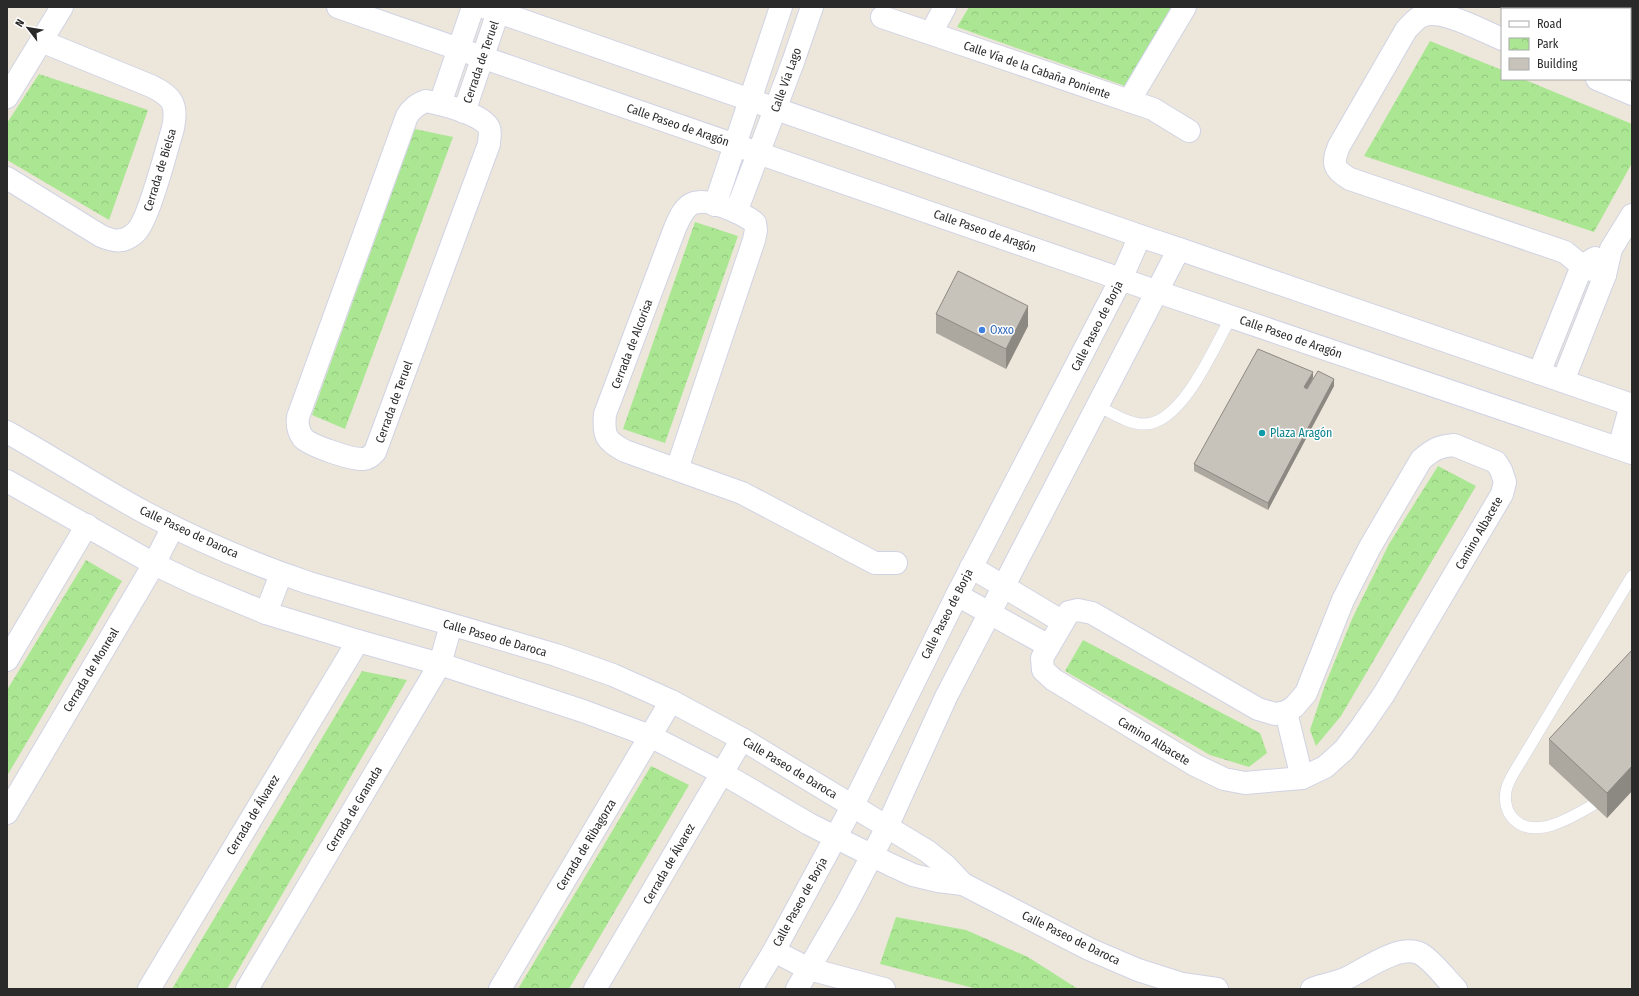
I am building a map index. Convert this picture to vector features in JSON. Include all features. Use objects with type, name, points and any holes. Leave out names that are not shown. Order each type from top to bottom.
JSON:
[{"type":"street","points":[[7,97],[62,7]]},
{"type":"street","name":"Calle Paseo de Aragón","points":[[338,7],[1230,317],[1625,450]]},
{"type":"street","points":[[440,104],[473,7]]},
{"type":"street","points":[[716,205],[781,7]]},
{"type":"street","name":"Calle Vía Lago","points":[[759,154],[812,7]]},
{"type":"street","points":[[931,33],[945,7]]},
{"type":"street","points":[[1129,101],[1185,7]]},
{"type":"street","points":[[491,10],[1140,236],[1632,405],[1625,450]]},
{"type":"street","name":"Cerrada de Teruel","points":[[464,112],[483,57],[491,10]]},
{"type":"street","points":[[1501,39],[1447,16],[1433,14],[1422,16],[1406,30],[1343,139],[1335,157],[1335,167],[1340,173],[1350,179],[1565,252],[1582,266],[1605,275]]},
{"type":"street","name":"Calle Vía de la Cabaña Poniente","points":[[882,17],[1153,109],[1189,131]]},
{"type":"street","name":"Cerrada de Bielsa","points":[[7,178],[101,236],[113,242],[126,239],[136,232],[145,218],[176,116],[173,104],[166,94],[151,86],[41,41]]},
{"type":"street","points":[[1599,80],[1632,94]]},
{"type":"street","name":"Cerrada de Teruel","points":[[426,101],[440,104],[464,112],[485,122],[489,128],[490,134],[488,144],[375,452],[370,458],[354,459],[313,444],[304,439],[300,432],[298,417],[407,116],[418,104],[426,101]]},
{"type":"street","points":[[736,212],[759,154]]},
{"type":"street","name":"Cerrada de Alcorisa","points":[[677,469],[754,240],[756,230],[755,223],[743,215],[704,202],[693,203],[680,216],[605,414],[604,428],[607,439],[613,445],[625,451],[742,493],[876,563],[896,562]]},
{"type":"street","points":[[1563,381],[1605,275],[1611,249],[1632,215]]},
{"type":"street","name":"Calle Paseo de Borja","points":[[751,989],[774,951],[836,838],[971,567],[1121,279],[1140,236]]},
{"type":"street","points":[[797,989],[846,905],[872,856],[887,827],[946,697],[1180,249]]},
{"type":"street","points":[[1539,373],[1582,266],[1611,249]]},
{"type":"street","name":"Calle Paseo de Daroca","points":[[7,432],[144,512],[199,539],[281,574],[309,584],[556,655],[613,675],[671,701],[742,739],[927,851],[946,866],[963,884],[1089,949],[1138,970],[1182,987],[1217,989]]},
{"type":"street","name":"Camino Albacete","points":[[1454,445],[1496,462],[1502,470],[1505,482],[1502,494],[1384,694],[1344,750],[1325,767],[1302,778],[1245,783],[1224,779],[1195,765],[1049,676],[1043,670],[1041,663],[1042,658],[1049,646],[1069,612],[1078,610],[1092,613],[1258,709],[1275,714],[1286,712],[1294,707],[1306,693],[1343,600],[1370,547],[1421,460],[1428,453],[1440,446],[1454,445]]},
{"type":"street","name":"Calle Paseo de Daroca","points":[[7,481],[154,564],[194,583],[266,613],[440,664],[583,710],[650,736],[722,773],[809,824],[872,856],[913,875],[938,881],[963,884]]},
{"type":"street","points":[[7,660],[87,525]]},
{"type":"street","name":"Cerrada de Monreal","points":[[7,813],[154,564],[173,526]]},
{"type":"street","points":[[971,567],[1063,622]]},
{"type":"street","points":[[266,613],[281,574]]},
{"type":"street","points":[[957,595],[1049,646]]},
{"type":"street","name":"Cerrada de Granada","points":[[247,989],[440,664],[451,625]]},
{"type":"street","name":"Cerrada de Álvarez","points":[[149,989],[358,641]]},
{"type":"street","name":"Cerrada de Ribagorza","points":[[500,989],[671,701]]},
{"type":"street","points":[[1286,712],[1302,778]]},
{"type":"street","name":"Cerrada de Álvarez","points":[[595,989],[742,739]]},
{"type":"street","points":[[774,951],[809,969],[884,989]]},
{"type":"street","points":[[1312,989],[1346,978],[1385,957],[1409,952],[1420,953],[1428,959],[1456,989]]},
{"type":"lane","points":[[1098,406],[1135,423],[1147,424],[1159,420],[1171,413],[1194,384],[1230,317]]},
{"type":"lane","points":[[1593,805],[1569,819],[1548,826],[1524,827],[1508,812],[1505,802],[1507,788],[1632,576]]},
{"type":"green space","points":[[969,7],[1175,7],[1128,87],[957,27]]},
{"type":"green space","points":[[1430,41],[1501,70],[1501,80],[1525,80],[1632,124],[1632,163],[1594,232],[1364,156]]},
{"type":"green space","points":[[39,74],[148,110],[109,220],[7,160],[7,123]]},
{"type":"green space","points":[[415,129],[453,137],[345,429],[312,415]]},
{"type":"green space","points":[[695,222],[738,236],[665,443],[623,429]]},
{"type":"green space","points":[[1438,466],[1476,486],[1341,716],[1316,746],[1310,730],[1325,685],[1352,619],[1389,544]]},
{"type":"green space","points":[[86,560],[122,581],[7,776],[7,690]]},
{"type":"green space","points":[[1083,640],[1260,733],[1267,753],[1249,767],[1210,755],[1065,671]]},
{"type":"green space","points":[[362,671],[407,680],[227,989],[172,989]]},
{"type":"green space","points":[[651,766],[689,785],[569,989],[518,989]]},
{"type":"green space","points":[[896,917],[966,930],[1028,957],[1078,989],[977,989],[880,964]]},
{"type":"building","points":[[958,271],[1028,306],[1006,349],[936,314]]},
{"type":"building","name":"Plaza Aragón","points":[[1258,349],[1313,372],[1304,387],[1307,389],[1318,371],[1334,379],[1268,503],[1194,464]]},
{"type":"building","points":[[1632,650],[1632,766],[1607,793],[1549,739]]},
{"type":"place","name":"Oxxo","points":[[982,330]]},
{"type":"place","name":"Plaza Aragón","points":[[1262,433]]}]
